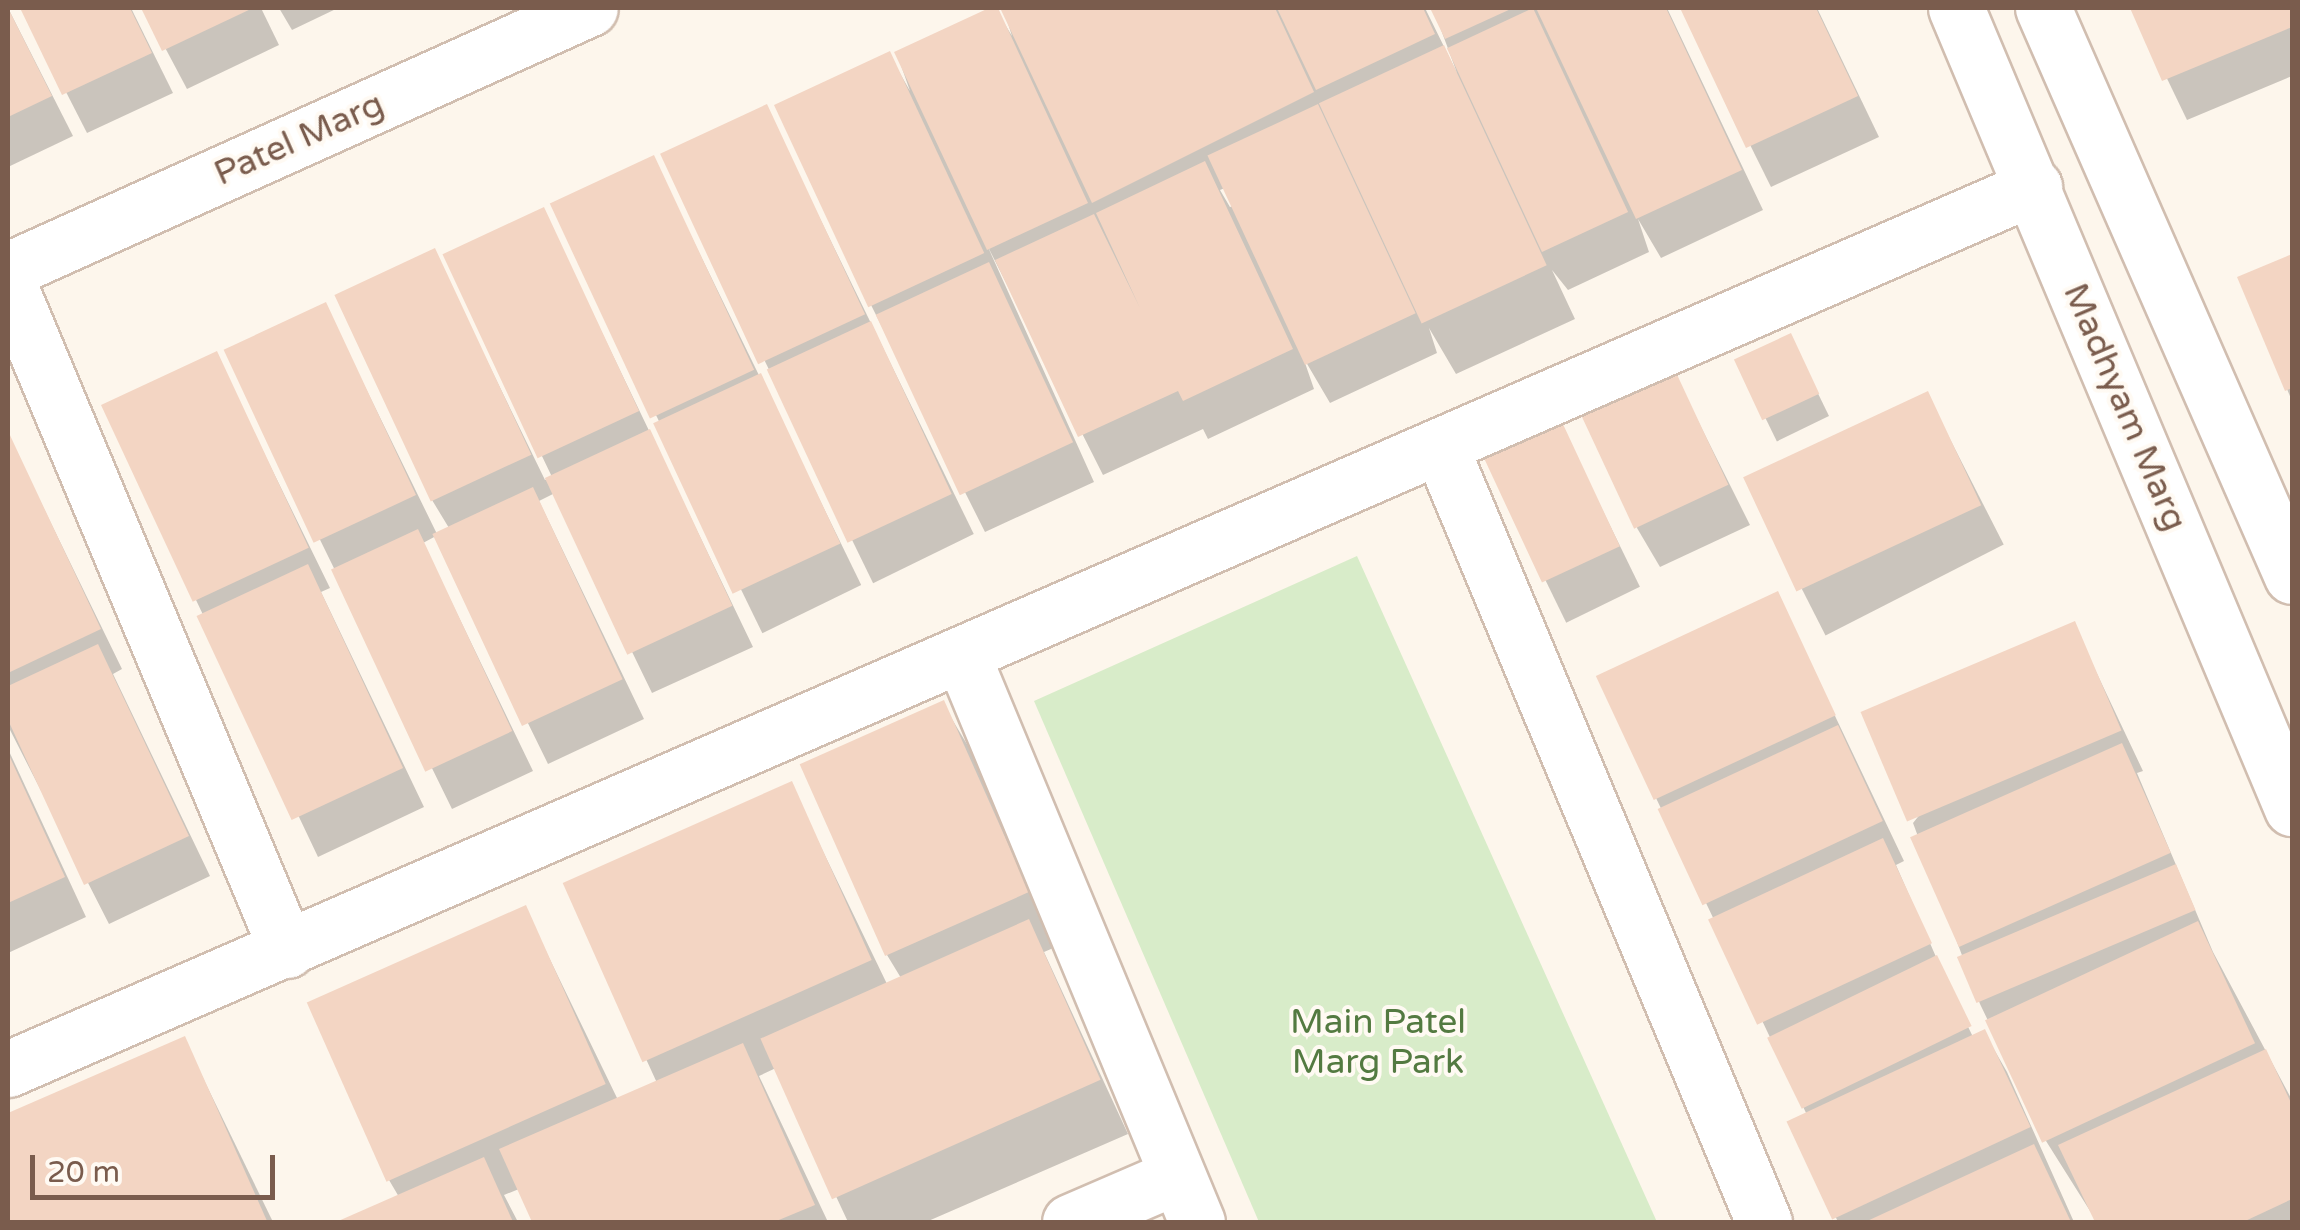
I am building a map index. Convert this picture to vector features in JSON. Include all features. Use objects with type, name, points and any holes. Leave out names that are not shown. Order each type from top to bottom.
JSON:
[{"type":"street","name":"Patel Marg","points":[[8,270],[590,8]]},
{"type":"street","name":"Madhyam Marg","points":[[1956,8],[2292,808]]},
{"type":"street","points":[[2043,8],[2292,576]]},
{"type":"street","points":[[8,1069],[2034,187]]},
{"type":"street","points":[[8,283],[287,950]]},
{"type":"street","points":[[1440,446],[1764,1222]]},
{"type":"street","points":[[962,655],[1187,1199],[1070,1222]]},
{"type":"green space","name":"Main Patel Marg Park","points":[[1357,556],[1657,1222],[1259,1222],[1034,701]]},
{"type":"building","points":[[8,8],[52,96],[8,117]]},
{"type":"building","points":[[20,8],[130,8],[152,53],[62,95]]},
{"type":"building","points":[[141,8],[253,8],[162,51]]},
{"type":"building","points":[[989,8],[998,8],[1088,203],[987,250],[894,52]]},
{"type":"building","points":[[1275,8],[1314,92],[1092,203],[1001,10]]},
{"type":"building","points":[[1277,8],[1423,8],[1435,34],[1316,90]]},
{"type":"building","points":[[1430,8],[1513,8],[1445,39]]},
{"type":"building","points":[[1533,8],[1628,212],[1542,252],[1447,48]]},
{"type":"building","points":[[1536,8],[1666,8],[1742,170],[1636,219]]},
{"type":"building","points":[[1680,8],[1816,8],[1858,96],[1746,148]]},
{"type":"building","points":[[2130,8],[2292,8],[2292,27],[2162,81]]},
{"type":"building","points":[[1444,45],[1547,265],[1422,324],[1319,103]]},
{"type":"building","points":[[890,51],[984,253],[868,307],[774,105]]},
{"type":"building","points":[[767,104],[865,314],[758,364],[660,154]]},
{"type":"building","points":[[1318,104],[1416,313],[1305,365],[1207,156]]},
{"type":"building","points":[[654,155],[754,370],[650,418],[550,204]]},
{"type":"building","points":[[1205,161],[1293,349],[1183,401],[1178,391],[1078,437],[995,260],[1094,214],[1140,308],[1096,213]]},
{"type":"building","points":[[544,207],[639,411],[538,458],[442,254]]},
{"type":"building","points":[[435,248],[531,455],[431,502],[334,295]]},
{"type":"building","points":[[2292,254],[2292,388],[2285,391],[2237,277]]},
{"type":"building","points":[[989,262],[1073,442],[960,495],[876,315]]},
{"type":"building","points":[[326,302],[416,495],[314,543],[224,350]]},
{"type":"building","points":[[871,321],[952,494],[847,543],[767,370]]},
{"type":"building","points":[[1791,333],[1819,394],[1762,420],[1734,360]]},
{"type":"building","points":[[217,351],[309,548],[193,602],[101,405]]},
{"type":"building","points":[[1673,366],[1728,485],[1634,529],[1579,410]]},
{"type":"building","points":[[761,373],[840,543],[733,594],[653,423]]},
{"type":"building","points":[[1928,391],[1981,505],[1796,591],[1743,477]]},
{"type":"building","points":[[1562,422],[1620,546],[1542,583],[1484,458]]},
{"type":"building","points":[[650,429],[732,606],[627,655],[545,478]]},
{"type":"building","points":[[8,431],[101,629],[8,673]]},
{"type":"building","points":[[533,487],[623,679],[522,726],[432,534]]},
{"type":"building","points":[[418,529],[512,731],[425,772],[331,570]]},
{"type":"building","points":[[308,564],[403,768],[292,820],[197,616]]},
{"type":"building","points":[[1778,591],[1836,715],[1654,800],[1596,676]]},
{"type":"building","points":[[2075,621],[2121,731],[1907,822],[1861,712]]},
{"type":"building","points":[[98,644],[189,836],[84,885],[8,720],[8,686]]},
{"type":"building","points":[[944,700],[1029,892],[885,956],[800,764]]},
{"type":"building","points":[[1838,725],[1883,821],[1702,905],[1658,809]]},
{"type":"building","points":[[2122,743],[2171,853],[1959,947],[1910,837]]},
{"type":"building","points":[[8,753],[65,877],[8,903]]},
{"type":"building","points":[[792,781],[872,960],[642,1062],[563,883]]},
{"type":"building","points":[[1883,838],[1932,943],[1757,1025],[1708,920]]},
{"type":"building","points":[[2176,864],[2196,910],[1976,1003],[1957,957]]},
{"type":"building","points":[[526,905],[606,1084],[386,1182],[307,1003]]},
{"type":"building","points":[[1029,919],[1101,1080],[832,1199],[760,1039]]},
{"type":"building","points":[[2198,921],[2255,1043],[2042,1143],[1985,1020]]},
{"type":"building","points":[[1937,955],[1972,1026],[1802,1109],[1767,1038]]},
{"type":"building","points":[[1985,1029],[2031,1127],[1832,1219],[1787,1122]]},
{"type":"building","points":[[185,1036],[267,1221],[8,1222],[8,1113]]},
{"type":"building","points":[[743,1043],[815,1205],[774,1222],[532,1222],[499,1149]]},
{"type":"building","points":[[2266,1049],[2292,1105],[2292,1199],[2243,1222],[2095,1222],[2058,1145]]},
{"type":"building","points":[[2034,1144],[2071,1222],[1865,1222]]},
{"type":"building","points":[[484,1157],[513,1222],[336,1222]]}]
